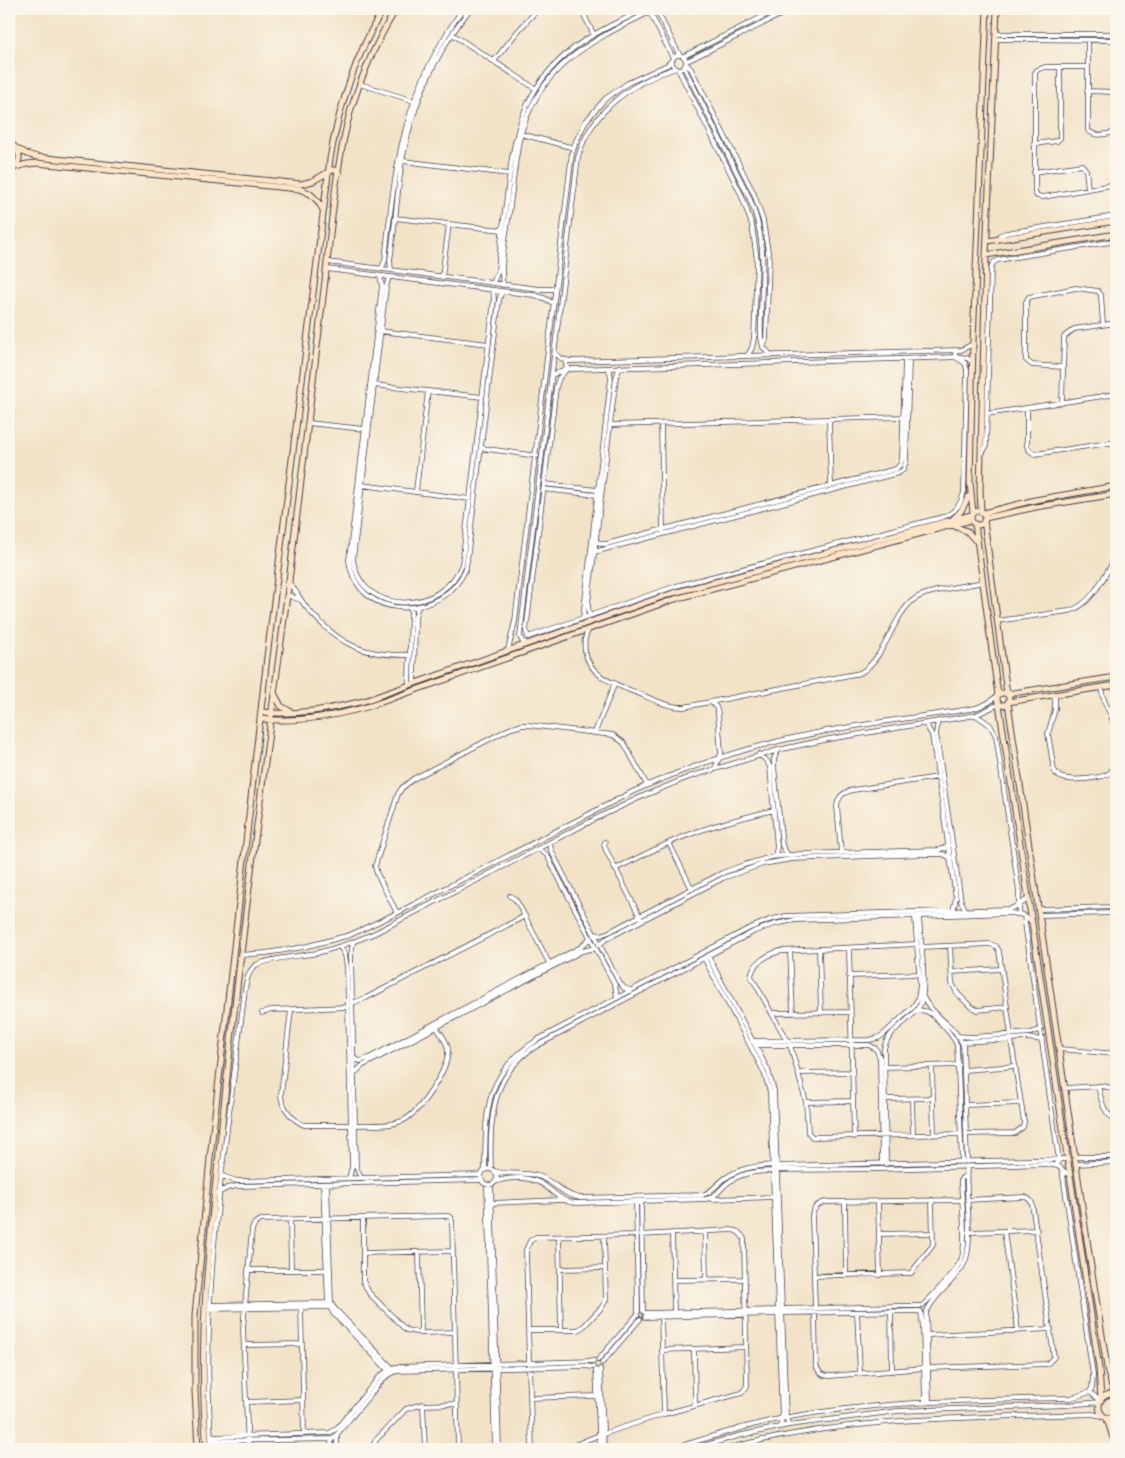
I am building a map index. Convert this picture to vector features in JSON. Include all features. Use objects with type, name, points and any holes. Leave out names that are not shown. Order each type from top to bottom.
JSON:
[{"type":"street","points":[[198,1449],[195,1392],[196,1308],[219,1083],[248,840],[267,657],[328,171],[336,124],[348,86],[364,43],[383,9]]},
{"type":"street","points":[[212,1449],[208,1377],[209,1307],[218,1193],[217,1171],[223,1108],[240,955],[339,173],[348,122],[360,84],[375,47],[396,9]]},
{"type":"street","points":[[381,269],[385,261],[394,180],[414,100],[463,9]]},
{"type":"street","points":[[390,270],[402,150],[436,56],[470,9]]},
{"type":"street","points":[[494,61],[514,35],[538,9]]},
{"type":"street","points":[[581,9],[594,35]]},
{"type":"street","points":[[656,9],[679,54],[684,56],[778,9]]},
{"type":"street","points":[[792,9],[677,69],[631,90],[614,101],[597,118],[588,132],[578,157],[542,456],[526,634],[531,636],[676,586],[943,517],[951,513],[960,504],[964,492],[967,388],[966,364],[955,357]]},
{"type":"street","points":[[987,9],[973,344],[970,482],[972,518],[977,542],[998,695],[997,700],[1099,1368],[1099,1410],[1105,1417],[1116,1445]]},
{"type":"street","points":[[692,1449],[738,1436],[789,1425],[898,1411],[1067,1405],[1100,1401],[1106,1394],[1115,1394],[1108,1373],[1064,1088],[1008,702],[980,490],[986,256],[997,9]]},
{"type":"street","points":[[1034,9],[1116,9]]},
{"type":"street","points":[[503,285],[501,259],[502,230],[509,174],[536,89],[561,59],[594,35],[648,10]]},
{"type":"street","points":[[648,10],[665,43],[673,65],[686,83],[741,194],[752,224],[757,260],[754,338],[752,348],[747,356]]},
{"type":"street","points":[[494,283],[501,259],[518,128],[531,103],[550,77],[574,54],[606,33],[648,10]]},
{"type":"street","points":[[452,34],[536,89]]},
{"type":"street","points":[[995,37],[1116,34]]},
{"type":"street","points":[[995,37],[1116,40]]},
{"type":"street","points":[[665,43],[672,40]]},
{"type":"street","points":[[1087,67],[1041,68],[1037,70],[1034,76],[1034,190],[1037,196],[1109,186],[1112,183],[1115,132],[1096,135],[1088,130],[1088,40]]},
{"type":"street","points":[[508,650],[515,622],[561,238],[574,148],[586,121],[600,104],[622,86],[666,65],[679,54]]},
{"type":"street","points":[[684,56],[691,80],[749,196],[759,223],[764,258],[761,338],[763,347],[771,355]]},
{"type":"street","points":[[686,64],[691,70],[754,194],[763,221],[768,243],[769,266],[766,339],[763,347]]},
{"type":"street","points":[[1087,91],[1115,92],[1116,66]]},
{"type":"street","points":[[1034,144],[1057,142],[1060,138],[1060,67]]},
{"type":"street","points":[[651,72],[654,78]]},
{"type":"street","points":[[686,83],[691,80]]},
{"type":"street","points":[[360,84],[414,100]]},
{"type":"street","points":[[521,134],[574,148]]},
{"type":"street","points":[[9,142],[16,148],[47,161],[299,189],[314,197],[324,211]]},
{"type":"street","points":[[11,169],[18,162],[19,158],[16,148]]},
{"type":"street","points":[[330,159],[335,161],[341,159]]},
{"type":"street","points":[[11,169],[31,163],[47,161],[301,184],[313,182],[328,171],[335,170],[339,173]]},
{"type":"street","points":[[402,161],[509,174]]},
{"type":"street","points":[[980,162],[985,165],[990,163]]},
{"type":"street","points":[[1034,172],[1082,165],[1086,170],[1088,189]]},
{"type":"street","points":[[979,177],[984,175],[989,177]]},
{"type":"street","points":[[999,239],[1000,235],[1006,233],[1116,216]]},
{"type":"street","points":[[395,218],[502,230]]},
{"type":"street","points":[[987,240],[1116,221]]},
{"type":"street","points":[[442,277],[449,224]]},
{"type":"street","points":[[986,256],[1116,234]]},
{"type":"street","points":[[561,238],[568,239]]},
{"type":"street","points":[[387,240],[393,241]]},
{"type":"street","points":[[981,455],[986,447],[991,269],[993,263],[998,260],[1116,241]]},
{"type":"street","points":[[997,254],[998,260]]},
{"type":"street","points":[[328,262],[535,289],[555,289]]},
{"type":"street","points":[[358,273],[359,266]]},
{"type":"street","points":[[327,269],[534,295],[553,303]]},
{"type":"street","points":[[380,276],[382,286],[374,385],[353,559],[358,577],[369,590],[380,598],[397,602],[422,600],[449,585],[458,574],[468,541],[487,402],[498,300],[502,291]]},
{"type":"street","points":[[389,277],[364,429],[349,560],[354,579],[365,594],[384,605],[411,608],[440,598],[458,583],[466,568],[470,498],[494,300],[493,290]]},
{"type":"street","points":[[462,286],[464,280]]},
{"type":"street","points":[[1062,367],[1032,365],[1026,362],[1026,302],[1029,297],[1076,288],[1098,291],[1101,295],[1103,325]]},
{"type":"street","points":[[534,295],[535,289]]},
{"type":"street","points":[[1062,402],[1063,339],[1067,333],[1074,329],[1116,323]]},
{"type":"street","points":[[550,330],[557,330]]},
{"type":"street","points":[[380,331],[489,344]]},
{"type":"street","points":[[308,334],[313,337],[319,335]]},
{"type":"street","points":[[754,338],[761,338]]},
{"type":"street","points":[[554,353],[567,361],[955,350],[965,349],[973,344]]},
{"type":"street","points":[[306,350],[313,348],[317,351]]},
{"type":"street","points":[[955,350],[955,357]]},
{"type":"street","points":[[809,354],[809,362]]},
{"type":"street","points":[[552,375],[567,369],[955,357],[967,358],[973,363]]},
{"type":"street","points":[[594,552],[663,530],[742,512],[898,468],[902,460],[907,359]]},
{"type":"street","points":[[596,541],[610,546],[902,471],[906,460],[907,359]]},
{"type":"street","points":[[526,644],[520,637],[538,508],[544,487],[557,380],[567,369],[567,361]]},
{"type":"street","points":[[583,618],[597,493],[611,396],[620,367]]},
{"type":"street","points":[[589,616],[588,603],[610,425],[611,376],[607,368]]},
{"type":"street","points":[[374,385],[482,399],[487,402]]},
{"type":"street","points":[[416,491],[428,391]]},
{"type":"street","points":[[987,414],[1116,394]]},
{"type":"street","points":[[548,407],[554,407]]},
{"type":"street","points":[[1027,408],[1027,446],[1033,454],[1039,455],[1116,442]]},
{"type":"street","points":[[610,425],[903,417]]},
{"type":"street","points":[[829,419],[831,486]]},
{"type":"street","points":[[308,423],[364,429]]},
{"type":"street","points":[[661,424],[663,530]]},
{"type":"street","points":[[476,451],[542,456]]},
{"type":"street","points":[[970,482],[974,491],[980,490]]},
{"type":"street","points":[[362,485],[470,498]]},
{"type":"street","points":[[983,515],[1035,500],[1116,486]]},
{"type":"street","points":[[544,487],[597,493]]},
{"type":"street","points":[[949,524],[961,511],[971,493]]},
{"type":"street","points":[[261,712],[311,711],[346,705],[692,587],[972,518],[976,511],[983,515],[1116,494]]},
{"type":"street","points":[[1035,500],[1036,508]]},
{"type":"street","points":[[972,518],[980,524],[983,515]]},
{"type":"street","points":[[949,524],[963,528],[977,542]]},
{"type":"street","points":[[261,719],[305,719],[349,712],[675,599],[922,531]]},
{"type":"street","points":[[997,621],[1069,611],[1080,607],[1088,600],[1116,558]]},
{"type":"street","points":[[288,582],[301,600],[331,632],[350,645],[379,655],[410,655]]},
{"type":"street","points":[[589,629],[584,642],[587,661],[601,677],[671,706],[684,707],[860,674],[871,666],[912,600],[923,595],[982,582]]},
{"type":"street","points":[[365,594],[369,590]]},
{"type":"street","points":[[287,595],[301,600]]},
{"type":"street","points":[[412,684],[410,655],[413,620],[418,606]]},
{"type":"street","points":[[411,608],[413,620],[412,684]]},
{"type":"street","points":[[624,609],[623,612],[626,616]]},
{"type":"street","points":[[613,613],[615,620]]},
{"type":"street","points":[[515,622],[522,622]]},
{"type":"street","points":[[574,634],[584,642]]},
{"type":"street","points":[[267,657],[272,662],[278,659]]},
{"type":"street","points":[[240,955],[310,946],[337,939],[397,913],[571,822],[647,786],[721,757],[811,734],[976,708],[988,703],[1002,692],[1007,694],[1030,691],[1116,677]]},
{"type":"street","points":[[595,732],[615,684]]},
{"type":"street","points":[[207,1449],[203,1388],[204,1316],[218,1193],[222,1176],[247,979],[256,966],[268,961],[312,954],[353,942],[422,910],[550,842],[643,796],[715,768],[759,754],[829,739],[976,715],[999,704],[1004,705],[1008,702],[1116,685]]},
{"type":"street","points":[[1055,694],[1055,709],[1048,734],[1054,770],[1057,775],[1067,779],[1101,778],[1111,772],[1114,762],[1114,726],[1104,702],[1101,687]]},
{"type":"street","points":[[274,691],[278,703],[284,709],[291,712]]},
{"type":"street","points":[[1030,691],[1031,698]]},
{"type":"street","points":[[711,702],[716,707],[718,713],[721,757],[715,768]]},
{"type":"street","points":[[976,715],[990,724],[996,736],[1019,894],[1019,913]]},
{"type":"street","points":[[938,721],[934,734],[938,777],[959,898],[966,911]]},
{"type":"street","points":[[925,723],[934,734],[959,898],[953,911]]},
{"type":"street","points":[[397,913],[377,874],[375,866],[398,794],[407,783],[515,726],[613,735],[624,743],[647,786]]},
{"type":"street","points":[[778,750],[772,769],[774,810],[779,841],[783,850],[788,855]]},
{"type":"street","points":[[759,754],[767,760],[772,769],[779,841],[775,856]]},
{"type":"street","points":[[721,757],[728,764]]},
{"type":"street","points":[[841,852],[837,806],[841,795],[853,790],[938,777]]},
{"type":"street","points":[[615,870],[669,843],[722,823],[774,810]]},
{"type":"street","points":[[249,821],[253,825],[257,824]]},
{"type":"street","points":[[571,822],[574,830]]},
{"type":"street","points":[[248,840],[252,838],[255,840]]},
{"type":"street","points":[[550,842],[554,864],[590,938],[598,946],[619,982],[624,988],[630,990]]},
{"type":"street","points":[[605,842],[604,846],[615,870],[640,916]]},
{"type":"street","points":[[669,843],[692,889]]},
{"type":"street","points":[[354,1074],[370,1060],[549,964],[579,950],[598,946],[610,934],[692,889],[744,870],[782,860],[938,852],[949,846]]},
{"type":"street","points":[[538,849],[547,855],[554,864],[594,934],[615,985],[617,997]]},
{"type":"street","points":[[594,934],[610,934],[732,869],[775,856],[841,852],[938,852],[951,858]]},
{"type":"street","points":[[510,896],[518,902],[549,964]]},
{"type":"street","points":[[496,1182],[497,1177],[493,1170],[491,1119],[494,1102],[512,1066],[525,1054],[557,1032],[630,990],[749,931],[788,921],[1010,909],[1028,899]]},
{"type":"street","points":[[418,902],[422,910]]},
{"type":"street","points":[[1038,908],[1116,907]]},
{"type":"street","points":[[873,916],[917,917],[1019,913],[1031,921]]},
{"type":"street","points":[[1039,915],[1116,913]]},
{"type":"street","points":[[262,1013],[271,1010],[350,1005],[525,916]]},
{"type":"street","points":[[1024,916],[1059,1159],[1059,1162],[1055,1165]]},
{"type":"street","points":[[917,917],[923,997],[929,1007],[962,1042],[965,1105],[963,1134]]},
{"type":"street","points":[[481,1178],[486,1169],[486,1118],[489,1101],[496,1083],[519,1053],[537,1040],[557,1032],[706,957],[749,931]]},
{"type":"street","points":[[353,1056],[360,1061],[370,1060],[436,1027],[579,950],[590,938]]},
{"type":"street","points":[[349,1178],[354,1161],[349,967],[353,942]]},
{"type":"street","points":[[1010,1040],[1023,1125],[1018,1132],[812,1137],[808,1132],[806,1102],[790,1045],[753,980],[752,973],[758,963],[767,956],[781,951],[994,945],[998,949],[1011,1035]]},
{"type":"street","points":[[753,1043],[790,1045],[851,1043],[878,1038],[916,1003],[919,994],[919,946]]},
{"type":"street","points":[[950,946],[954,988],[972,1008],[982,1010],[1007,1008]]},
{"type":"street","points":[[340,947],[349,967]]},
{"type":"street","points":[[849,948],[854,1137]]},
{"type":"street","points":[[819,949],[821,1013]]},
{"type":"street","points":[[790,951],[793,1013]]},
{"type":"street","points":[[266,953],[268,961]]},
{"type":"street","points":[[706,957],[770,1075],[774,1091],[784,1418],[780,1427]]},
{"type":"street","points":[[706,957],[768,1082],[775,1168],[774,1197],[780,1312]]},
{"type":"street","points":[[951,972],[1001,969]]},
{"type":"street","points":[[849,976],[919,974]]},
{"type":"street","points":[[615,985],[619,982]]},
{"type":"street","points":[[884,1164],[884,1049],[886,1042],[916,1011],[923,997]]},
{"type":"street","points":[[350,1005],[354,1074],[353,1125]]},
{"type":"street","points":[[291,1010],[281,1094],[283,1104],[297,1121],[304,1125],[353,1125],[402,1121],[411,1114],[433,1088],[442,1073],[448,1051],[447,1044],[436,1027]]},
{"type":"street","points":[[916,1011],[925,1011],[931,1014],[955,1039],[958,1048],[966,1175],[962,1257],[923,1309],[927,1402]]},
{"type":"street","points":[[772,1013],[850,1012]]},
{"type":"street","points":[[962,1042],[1033,1033],[1041,1029]]},
{"type":"street","points":[[1033,1033],[1034,1038]]},
{"type":"street","points":[[957,1036],[1010,1040],[1034,1038],[1042,1040]]},
{"type":"street","points":[[753,1043],[787,1041],[851,1043],[871,1046],[879,1053],[884,1136]]},
{"type":"street","points":[[1052,1055],[1059,1052],[1116,1054]]},
{"type":"street","points":[[932,1066],[934,1134]]},
{"type":"street","points":[[884,1067],[959,1066]]},
{"type":"street","points":[[964,1070],[1015,1066]]},
{"type":"street","points":[[799,1073],[852,1072]]},
{"type":"street","points":[[219,1083],[223,1084],[227,1078]]},
{"type":"street","points":[[1098,1086],[1105,1111],[1110,1117],[1116,1119]]},
{"type":"street","points":[[1064,1088],[1110,1086],[1116,1089]]},
{"type":"street","points":[[885,1099],[933,1098]]},
{"type":"street","points":[[912,1099],[914,1135]]},
{"type":"street","points":[[806,1102],[853,1101]]},
{"type":"street","points":[[965,1105],[1021,1103]]},
{"type":"street","points":[[216,1113],[219,1106],[223,1108]]},
{"type":"street","points":[[1075,1156],[1116,1162]]},
{"type":"street","points":[[1076,1164],[1116,1158]]},
{"type":"street","points":[[486,1169],[504,1173],[525,1173],[538,1176],[547,1180],[564,1193],[575,1197],[638,1201],[704,1195],[724,1179],[739,1171],[753,1167],[964,1164],[1067,1159]]},
{"type":"street","points":[[354,1161],[361,1178]]},
{"type":"street","points":[[998,1163],[1055,1165],[1070,1176]]},
{"type":"street","points":[[706,1199],[714,1196],[728,1183],[741,1175],[775,1168],[884,1164],[921,1165]]},
{"type":"street","points":[[815,1310],[857,1312],[923,1309],[965,1262],[969,1249],[961,1179],[964,1164]]},
{"type":"street","points":[[1062,1169],[1093,1375],[1090,1392]]},
{"type":"street","points":[[217,1171],[222,1176],[237,1181],[349,1178],[481,1178],[489,1185],[491,1204],[494,1449]]},
{"type":"street","points":[[961,1179],[966,1175]]},
{"type":"street","points":[[218,1193],[234,1187],[481,1178]]},
{"type":"street","points":[[489,1185],[510,1179],[532,1180],[543,1184],[564,1200]]},
{"type":"street","points":[[325,1184],[327,1260],[332,1303],[334,1308],[362,1340]]},
{"type":"street","points":[[489,1185],[498,1449]]},
{"type":"street","points":[[1116,1192],[1114,1195],[1116,1214]]},
{"type":"street","points":[[491,1204],[564,1200],[575,1203],[614,1199],[774,1197]]},
{"type":"street","points":[[1027,1198],[1032,1203],[1051,1329],[1054,1355],[1052,1362],[1047,1364],[926,1368],[826,1376],[820,1372],[816,1365],[812,1216],[814,1210],[821,1203],[964,1200],[1027,1198]]},
{"type":"street","points":[[814,1276],[908,1274],[913,1272],[934,1242],[932,1200]]},
{"type":"street","points":[[604,1449],[597,1396],[596,1369],[598,1361],[641,1314],[638,1201]]},
{"type":"street","points":[[878,1201],[880,1275]]},
{"type":"street","points":[[845,1202],[846,1275]]},
{"type":"street","points":[[248,1449],[244,1307],[252,1229],[254,1225],[261,1220],[448,1216],[452,1221],[458,1449]]},
{"type":"street","points":[[363,1218],[363,1281],[368,1293],[404,1328],[412,1332],[456,1332]]},
{"type":"street","points":[[290,1220],[291,1270]]},
{"type":"street","points":[[532,1449],[527,1245],[530,1241],[536,1237],[639,1235],[733,1230],[742,1235],[744,1239],[746,1313],[747,1384],[745,1390],[742,1393],[664,1414],[601,1434],[566,1449]]},
{"type":"street","points":[[968,1232],[1037,1230]]},
{"type":"street","points":[[1004,1231],[1018,1331]]},
{"type":"street","points":[[705,1232],[706,1280]]},
{"type":"street","points":[[672,1233],[674,1312]]},
{"type":"street","points":[[879,1234],[933,1233]]},
{"type":"street","points":[[528,1330],[576,1330],[582,1328],[602,1307],[606,1297],[604,1236]]},
{"type":"street","points":[[559,1237],[561,1330]]},
{"type":"street","points":[[363,1253],[453,1251]]},
{"type":"street","points":[[419,1252],[421,1333]]},
{"type":"street","points":[[327,1260],[328,1305],[390,1369]]},
{"type":"street","points":[[560,1269],[605,1268]]},
{"type":"street","points":[[248,1270],[326,1270]]},
{"type":"street","points":[[673,1280],[744,1279]]},
{"type":"street","points":[[209,1307],[328,1305]]},
{"type":"street","points":[[281,1306],[328,1305]]},
{"type":"street","points":[[302,1307],[304,1434]]},
{"type":"street","points":[[641,1314],[661,1316],[815,1310],[923,1309]]},
{"type":"street","points":[[923,1309],[928,1335],[926,1368]]},
{"type":"street","points":[[891,1311],[892,1371]]},
{"type":"street","points":[[641,1314],[674,1312],[746,1313]]},
{"type":"street","points":[[857,1312],[860,1373]]},
{"type":"street","points":[[661,1316],[664,1414]]},
{"type":"street","points":[[928,1335],[1051,1329]]},
{"type":"street","points":[[244,1345],[302,1344]]},
{"type":"street","points":[[662,1350],[746,1347]]},
{"type":"street","points":[[694,1349],[695,1405]]},
{"type":"street","points":[[211,1439],[289,1434],[327,1434],[335,1430],[381,1375],[390,1369],[598,1361]]},
{"type":"street","points":[[598,1361],[596,1369],[601,1434],[600,1449]]},
{"type":"street","points":[[529,1365],[586,1366],[596,1369]]},
{"type":"street","points":[[248,1438],[331,1440],[336,1437],[386,1376],[396,1371],[413,1368]]},
{"type":"street","points":[[1108,1373],[1116,1373]]},
{"type":"street","points":[[195,1392],[199,1395],[203,1388]]},
{"type":"street","points":[[1090,1392],[1100,1401]]},
{"type":"street","points":[[671,1449],[729,1431],[784,1418],[863,1407],[927,1402],[1071,1398],[1090,1392]]},
{"type":"street","points":[[530,1398],[597,1396]]},
{"type":"street","points":[[246,1402],[303,1400]]},
{"type":"street","points":[[371,1449],[376,1440],[403,1411],[423,1404],[457,1404]]},
{"type":"street","points":[[423,1404],[425,1449]]},
{"type":"street","points":[[1067,1405],[1067,1415]]},
{"type":"street","points":[[196,1422],[199,1412],[203,1411],[204,1414]]},
{"type":"street","points":[[726,1449],[800,1432],[915,1419],[1092,1414],[1116,1418]]},
{"type":"street","points":[[784,1418],[789,1425]]},
{"type":"street","points":[[289,1434],[289,1440]]},
{"type":"street","points":[[336,1437],[336,1449]]},
{"type":"street","points":[[331,1440],[332,1449]]}]
